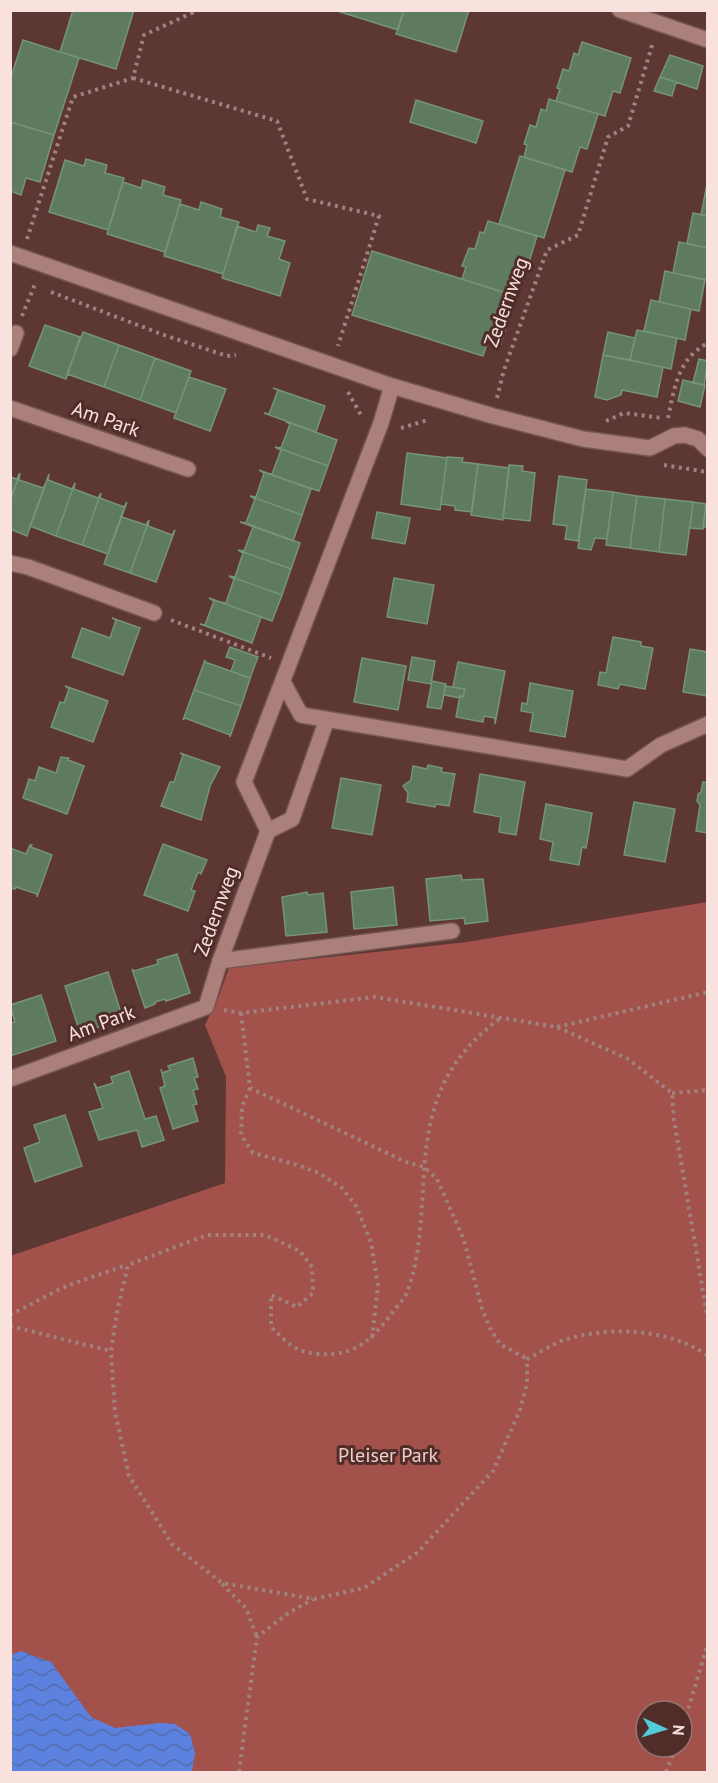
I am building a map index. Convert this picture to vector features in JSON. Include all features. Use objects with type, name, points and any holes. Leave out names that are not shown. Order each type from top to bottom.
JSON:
[{"type":"street","points":[[620,10],[708,40]]},
{"type":"street","points":[[16,255],[392,386],[493,417],[582,439],[650,448],[674,436],[685,435],[698,439],[708,449]]},
{"type":"street","points":[[10,349],[16,333]]},
{"type":"street","points":[[327,719],[292,819],[268,831],[244,782],[381,423],[392,386]]},
{"type":"street","name":"Am Park","points":[[10,408],[188,469]]},
{"type":"street","points":[[10,563],[28,567],[154,613]]},
{"type":"street","points":[[283,682],[301,715],[627,769],[661,745],[708,724]]},
{"type":"street","name":"Zedernweg","points":[[206,1007],[220,961],[268,831]]},
{"type":"street","points":[[220,961],[452,932]]},
{"type":"street","name":"Am Park","points":[[10,1079],[206,1007]]},
{"type":"path","points":[[133,78],[144,35],[192,13],[193,10]]},
{"type":"path","name":"Zedernweg","points":[[493,417],[504,370],[547,250],[578,235],[608,137],[628,126],[652,51],[657,24]]},
{"type":"path","points":[[16,255],[27,237],[73,97],[133,78],[277,122],[307,198],[379,216],[332,365]]},
{"type":"path","points":[[19,234],[38,241]]},
{"type":"path","points":[[16,333],[34,285],[45,264]]},
{"type":"path","points":[[660,444],[678,372],[700,346],[708,343]]},
{"type":"path","points":[[338,345],[349,348]]},
{"type":"path","points":[[488,392],[509,398]]},
{"type":"path","points":[[595,418],[606,421],[624,413],[678,420]]},
{"type":"path","points":[[154,613],[290,665]]},
{"type":"path","points":[[557,1027],[708,992]]},
{"type":"path","points":[[206,1007],[241,1013],[375,997],[557,1027],[628,1059],[672,1092],[708,1090]]},
{"type":"path","points":[[241,1013],[250,1088],[242,1107],[241,1135],[253,1153],[319,1173],[342,1188],[357,1206],[372,1242],[378,1286],[372,1339]]},
{"type":"path","points":[[10,1315],[66,1286],[207,1235],[265,1235],[300,1251],[312,1267],[313,1293],[297,1307],[271,1295],[272,1328],[296,1349],[326,1355],[351,1352],[372,1339],[408,1292],[421,1233],[424,1167],[429,1126],[438,1096],[452,1067],[476,1037],[499,1019]]},
{"type":"path","points":[[250,1088],[406,1162],[424,1167],[437,1179],[464,1240],[482,1309],[490,1328],[500,1344],[527,1359]]},
{"type":"path","points":[[672,1092],[674,1120],[708,1321]]},
{"type":"path","points":[[128,1265],[111,1351],[115,1412],[129,1476],[172,1544],[222,1583],[246,1608],[257,1636],[239,1773]]},
{"type":"path","points":[[10,1326],[111,1351]]},
{"type":"path","points":[[527,1359],[562,1341],[609,1331],[637,1332],[668,1339],[699,1350],[708,1356]]},
{"type":"path","points":[[257,1636],[287,1614],[314,1599],[364,1588],[418,1552],[493,1471],[520,1410],[527,1384],[527,1359]]},
{"type":"path","points":[[222,1583],[314,1599]]},
{"type":"path","points":[[692,1699],[708,1643]]},
{"type":"green space","name":"Pleiser Park","points":[[707,902],[707,1772],[11,1772],[10,1256],[225,1183],[226,1077],[205,1025],[229,968],[467,942]]},
{"type":"water","points":[[21,1651],[51,1662],[91,1717],[115,1728],[160,1723],[175,1724],[190,1734],[195,1753],[192,1772],[11,1772],[11,1655]]},
{"type":"building","points":[[73,10],[134,10],[116,69],[60,52]]},
{"type":"building","points":[[334,10],[404,10],[398,30]]},
{"type":"building","points":[[404,10],[469,10],[456,52],[396,34]]},
{"type":"building","points":[[23,40],[79,58],[54,135],[10,122],[10,80]]},
{"type":"building","points":[[582,42],[631,58],[620,93],[613,91],[605,116],[556,101],[560,89],[557,88],[563,69],[569,71],[574,53],[578,55]]},
{"type":"building","points":[[670,55],[703,66],[697,89],[660,77]]},
{"type":"building","points":[[660,77],[676,82],[672,96],[654,91]]},
{"type":"building","points":[[549,99],[598,114],[587,149],[580,147],[572,172],[524,157],[527,145],[524,144],[530,125],[536,127],[541,109],[546,111]]},
{"type":"building","points":[[416,100],[483,121],[476,143],[410,122]]},
{"type":"building","points":[[10,122],[54,135],[40,182],[26,178],[21,195],[10,191]]},
{"type":"building","points":[[520,156],[565,170],[544,238],[499,224]]},
{"type":"building","points":[[86,159],[107,165],[105,173],[124,178],[108,230],[49,212],[65,160],[84,166]]},
{"type":"building","points":[[143,180],[165,187],[163,195],[181,200],[165,252],[107,234],[123,182],[141,188]]},
{"type":"building","points":[[708,184],[708,216],[701,215]]},
{"type":"building","points":[[201,202],[222,209],[220,217],[239,222],[223,274],[164,256],[180,204],[199,210]]},
{"type":"building","points":[[693,213],[708,216],[708,248],[687,244]]},
{"type":"building","points":[[488,221],[537,236],[526,272],[519,269],[511,295],[462,279],[466,267],[462,266],[469,248],[475,249],[480,232],[484,233]]},
{"type":"building","points":[[258,225],[270,228],[267,236],[285,241],[279,259],[290,263],[280,296],[222,278],[237,226],[256,232]]},
{"type":"building","points":[[679,242],[708,248],[708,280],[673,273]]},
{"type":"building","points":[[372,251],[516,296],[501,344],[488,340],[483,356],[352,315]]},
{"type":"building","points":[[665,271],[705,280],[699,311],[659,302]]},
{"type":"building","points":[[651,300],[691,309],[685,340],[644,331]]},
{"type":"building","points":[[45,325],[80,337],[66,379],[29,366]]},
{"type":"building","points":[[637,330],[677,338],[671,369],[630,360]]},
{"type":"building","points":[[83,332],[119,345],[104,387],[67,374]]},
{"type":"building","points":[[608,332],[635,338],[630,360],[603,355]]},
{"type":"building","points":[[119,345],[155,358],[140,400],[104,387]]},
{"type":"building","points":[[603,355],[663,367],[657,397],[622,390],[621,395],[607,400],[595,397]]},
{"type":"building","points":[[155,358],[191,371],[176,413],[140,400]]},
{"type":"building","points":[[699,359],[708,361],[704,385],[693,383]]},
{"type":"building","points":[[189,377],[226,389],[210,431],[174,418]]},
{"type":"building","points":[[683,380],[705,385],[700,407],[678,401]]},
{"type":"building","points":[[273,388],[325,406],[316,432],[264,413],[269,414],[278,390]]},
{"type":"building","points":[[285,421],[337,440],[328,466],[275,447],[281,448],[290,424]]},
{"type":"building","points":[[275,447],[328,466],[319,491],[266,473],[272,474],[281,450]]},
{"type":"building","points":[[407,453],[447,458],[440,510],[401,504]]},
{"type":"building","points":[[447,457],[463,458],[462,462],[478,464],[472,512],[455,510],[455,506],[441,504]]},
{"type":"building","points":[[478,464],[509,468],[503,520],[471,515]]},
{"type":"building","points":[[509,465],[523,466],[522,471],[535,473],[530,521],[503,518]]},
{"type":"building","points":[[259,470],[311,489],[302,515],[250,496],[256,497],[264,473]]},
{"type":"building","points":[[19,474],[10,501],[10,477],[17,479]]},
{"type":"building","points":[[20,474],[19,480],[43,488],[46,483],[27,536],[10,529],[10,501]]},
{"type":"building","points":[[49,474],[48,480],[72,489],[75,483],[56,536],[30,526]]},
{"type":"building","points":[[559,476],[587,480],[578,541],[565,539],[567,526],[553,524]]},
{"type":"building","points":[[75,483],[74,489],[98,498],[101,493],[82,545],[56,536]]},
{"type":"building","points":[[586,489],[613,492],[607,539],[595,538],[591,550],[578,548]]},
{"type":"building","points":[[613,492],[637,496],[630,548],[606,545]]},
{"type":"building","points":[[101,493],[100,498],[124,507],[127,502],[108,554],[82,545]]},
{"type":"building","points":[[250,496],[302,515],[293,541],[240,522],[246,523],[255,499]]},
{"type":"building","points":[[637,496],[665,499],[659,552],[630,548]]},
{"type":"building","points":[[665,499],[693,502],[686,555],[659,552]]},
{"type":"building","points":[[693,502],[706,504],[703,529],[690,528]]},
{"type":"building","points":[[706,504],[708,504],[708,527],[703,527]]},
{"type":"building","points":[[123,511],[122,517],[146,525],[149,520],[130,573],[104,564]]},
{"type":"building","points":[[377,512],[410,518],[405,544],[372,538]]},
{"type":"building","points":[[149,520],[148,526],[172,535],[175,530],[156,582],[130,573]]},
{"type":"building","points":[[248,524],[300,543],[291,569],[238,550],[244,551],[253,527]]},
{"type":"building","points":[[238,550],[291,569],[282,595],[229,576],[235,577],[243,553]]},
{"type":"building","points":[[229,576],[282,595],[272,621],[220,602],[226,603],[234,579]]},
{"type":"building","points":[[394,578],[434,585],[427,624],[387,617]]},
{"type":"building","points":[[209,598],[261,617],[252,643],[200,624],[205,625],[214,601]]},
{"type":"building","points":[[112,618],[140,628],[123,675],[72,657],[82,628],[110,638],[116,620]]},
{"type":"building","points":[[613,637],[641,642],[641,646],[653,648],[645,689],[620,684],[618,689],[598,685],[600,672],[606,673]]},
{"type":"building","points":[[230,647],[258,657],[250,678],[231,671],[235,660],[226,657]]},
{"type":"building","points":[[690,649],[708,652],[708,696],[683,692]]},
{"type":"building","points":[[412,657],[435,661],[431,684],[408,680]]},
{"type":"building","points":[[362,658],[406,666],[398,710],[354,702]]},
{"type":"building","points":[[205,660],[205,662],[250,678],[251,676],[241,706],[194,690]]},
{"type":"building","points":[[458,662],[505,671],[495,724],[495,718],[484,716],[483,722],[456,717],[460,696],[463,697],[465,689],[453,687]]},
{"type":"building","points":[[432,681],[446,684],[441,709],[427,707]]},
{"type":"building","points":[[530,683],[573,691],[565,737],[530,731],[533,713],[521,711],[522,703],[527,704]]},
{"type":"building","points":[[65,686],[108,701],[93,742],[51,727],[60,702],[64,703],[69,689]]},
{"type":"building","points":[[445,686],[465,689],[463,697],[444,695]]},
{"type":"building","points":[[194,690],[241,706],[230,737],[230,735],[185,718],[183,720]]},
{"type":"building","points":[[180,753],[220,767],[210,786],[201,820],[161,806],[170,782],[174,782],[183,755]]},
{"type":"building","points":[[61,757],[69,758],[68,760],[84,766],[67,814],[23,798],[29,779],[35,781],[39,767],[56,773]]},
{"type":"building","points":[[428,765],[442,768],[441,772],[455,774],[449,806],[436,804],[435,807],[407,802],[408,793],[403,786],[411,780],[413,766],[427,769]]},
{"type":"building","points":[[480,774],[525,782],[516,835],[499,832],[501,817],[474,812]]},
{"type":"building","points":[[341,778],[381,785],[372,835],[332,828]]},
{"type":"building","points":[[703,782],[708,783],[708,833],[696,831],[700,805],[697,801],[698,794],[701,792]]},
{"type":"building","points":[[634,802],[675,809],[665,862],[624,855]]},
{"type":"building","points":[[546,804],[592,813],[586,848],[582,847],[579,865],[550,860],[553,842],[540,839]]},
{"type":"building","points":[[163,844],[207,860],[201,874],[198,872],[191,890],[195,891],[188,911],[144,895]]},
{"type":"building","points":[[30,845],[52,855],[37,897],[37,894],[16,887],[15,889],[10,888],[10,848],[26,854]]},
{"type":"building","points":[[461,875],[462,880],[483,879],[488,921],[465,924],[464,918],[430,921],[426,879]]},
{"type":"building","points":[[393,887],[397,925],[354,929],[351,892]]},
{"type":"building","points":[[307,892],[308,895],[323,893],[327,932],[286,936],[282,897]]},
{"type":"building","points":[[177,954],[190,993],[155,1002],[145,1008],[132,969],[134,971],[158,964],[157,960]]},
{"type":"building","points":[[108,972],[123,1019],[80,1033],[65,986]]},
{"type":"building","points":[[41,995],[56,1041],[10,1056],[10,1023],[15,1022],[10,1005]]},
{"type":"building","points":[[193,1058],[198,1077],[194,1078],[198,1089],[193,1090],[197,1104],[193,1105],[198,1121],[173,1129],[160,1088],[165,1086],[161,1069],[162,1073],[170,1070],[168,1066]]},
{"type":"building","points":[[129,1071],[145,1119],[156,1116],[164,1140],[142,1147],[137,1130],[99,1140],[89,1112],[103,1108],[94,1083],[97,1088],[113,1083],[111,1077]]},
{"type":"building","points":[[65,1115],[82,1166],[35,1182],[24,1148],[40,1142],[34,1125]]}]
